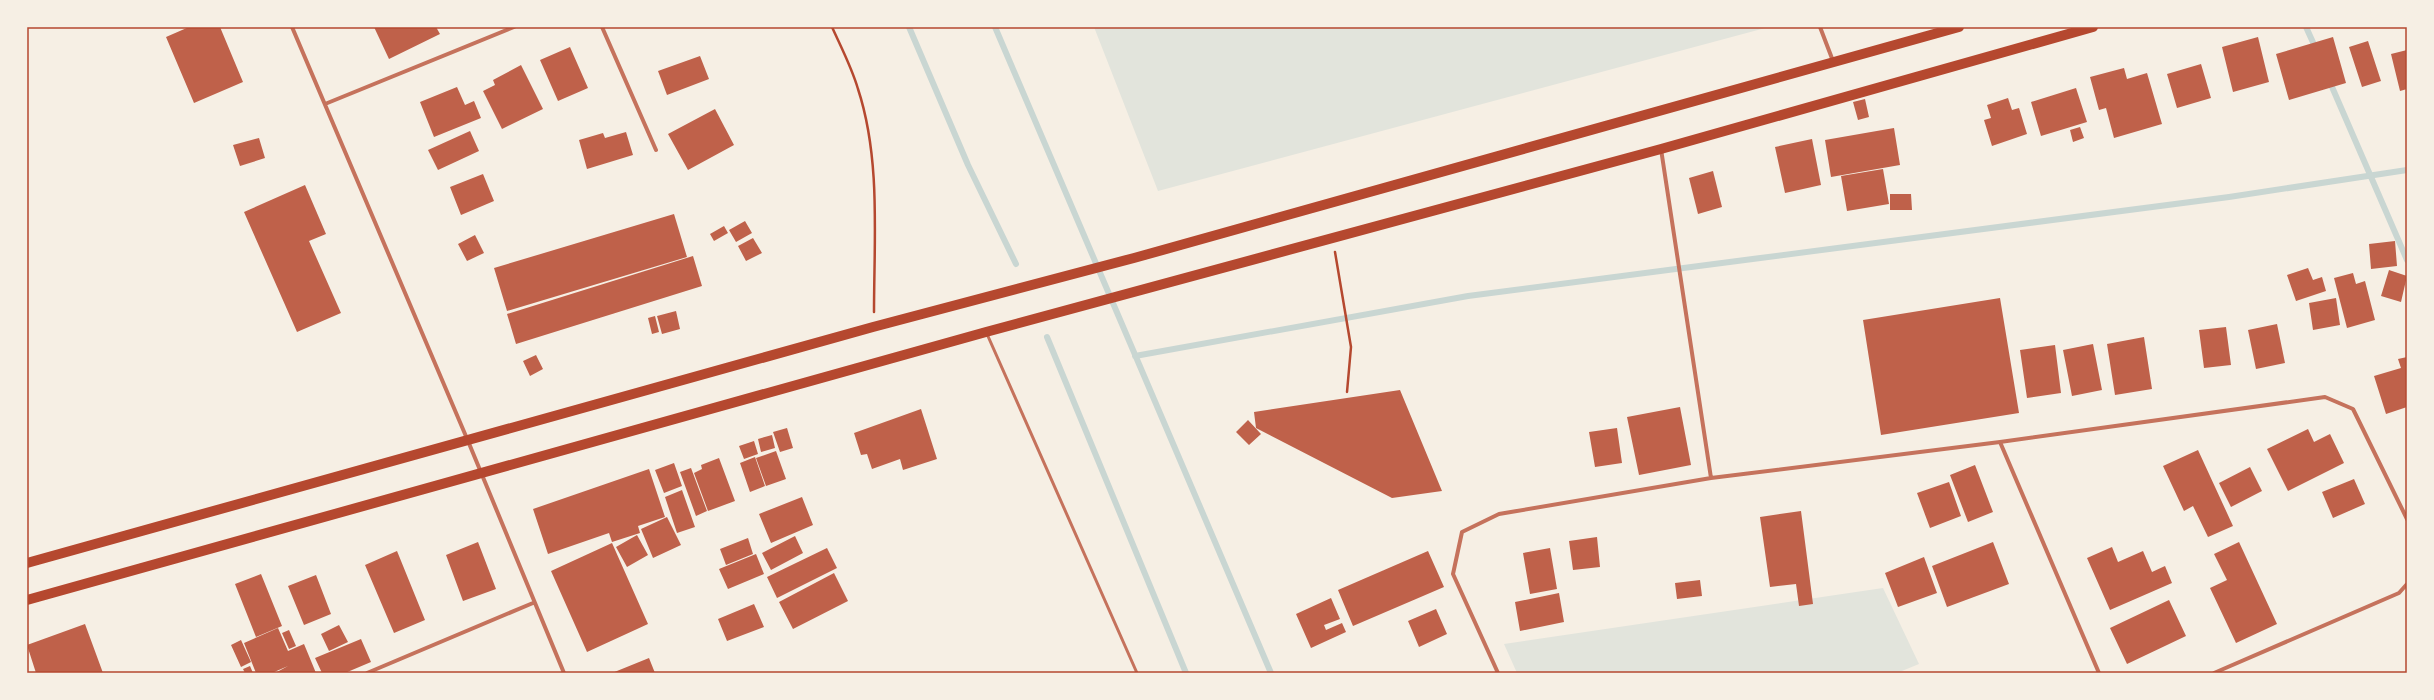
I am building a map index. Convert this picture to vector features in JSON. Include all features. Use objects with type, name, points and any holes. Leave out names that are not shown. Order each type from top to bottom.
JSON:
[{"type":"main road","points":[[27,563],[873,327],[1134,258],[1833,61],[1959,27]]},
{"type":"main road","points":[[27,600],[986,332],[1661,148],[2093,27]]},
{"type":"street","points":[[292,27],[482,473],[533,603],[564,673]]},
{"type":"street","points":[[325,104],[514,27]]},
{"type":"street","points":[[602,27],[656,150]]},
{"type":"street","points":[[1820,27],[1833,61]]},
{"type":"street","points":[[1661,148],[1711,478]]},
{"type":"street","points":[[1498,673],[1453,574],[1462,532],[1499,514],[1711,478],[2000,442],[2325,397],[2353,409],[2407,519]]},
{"type":"street","points":[[2000,442],[2099,673]]},
{"type":"street","points":[[2214,673],[2399,593],[2407,584]]},
{"type":"street","points":[[367,673],[533,603]]},
{"type":"lane","points":[[986,332],[1137,673]]},
{"type":"path","points":[[832,27],[858,89],[870,138],[874,210],[873,327]]},
{"type":"path","points":[[1332,238],[1351,347],[1347,392]]},
{"type":"shaded area","points":[[1094,27],[1769,27],[1158,191]]},
{"type":"shaded area","points":[[1883,588],[1919,664],[1897,673],[1517,673],[1504,644]]},
{"type":"building","points":[[189,27],[220,27],[243,82],[194,103],[166,37]]},
{"type":"building","points":[[374,27],[436,27],[440,34],[389,59]]},
{"type":"building","points":[[2258,37],[2269,82],[2233,92],[2222,47]]},
{"type":"building","points":[[2333,37],[2346,83],[2289,100],[2276,54]]},
{"type":"building","points":[[2368,41],[2381,81],[2362,87],[2349,47]]},
{"type":"building","points":[[570,47],[588,88],[558,101],[540,60]]},
{"type":"building","points":[[2407,50],[2407,89],[2400,91],[2391,54]]},
{"type":"building","points":[[700,56],[709,79],[667,95],[658,71]]},
{"type":"building","points":[[2201,64],[2211,98],[2177,108],[2167,74]]},
{"type":"building","points":[[521,65],[543,109],[502,129],[483,91],[495,85],[493,80]]},
{"type":"building","points":[[2124,68],[2127,79],[2147,73],[2162,124],[2114,138],[2106,108],[2099,110],[2090,77]]},
{"type":"building","points":[[457,87],[465,105],[474,101],[481,118],[434,137],[420,102]]},
{"type":"building","points":[[2076,88],[2087,122],[2041,136],[2031,102]]},
{"type":"building","points":[[2008,98],[2012,110],[2019,108],[2027,134],[1992,146],[1984,120],[1991,118],[1987,105]]},
{"type":"building","points":[[1865,99],[1869,117],[1858,120],[1853,102]]},
{"type":"building","points":[[715,109],[734,145],[688,170],[668,134]]},
{"type":"building","points":[[2080,127],[2084,138],[2073,142],[2070,130]]},
{"type":"building","points":[[1894,128],[1900,165],[1831,177],[1825,140]]},
{"type":"building","points":[[470,131],[479,151],[438,170],[428,150]]},
{"type":"building","points":[[626,132],[633,155],[587,169],[579,140],[603,133],[605,138]]},
{"type":"building","points":[[259,138],[265,158],[240,166],[233,145]]},
{"type":"building","points":[[1812,139],[1821,185],[1785,193],[1775,147]]},
{"type":"building","points":[[1883,169],[1889,204],[1847,211],[1841,176]]},
{"type":"building","points":[[1713,171],[1722,207],[1698,214],[1689,178]]},
{"type":"building","points":[[483,174],[494,201],[461,215],[450,187]]},
{"type":"building","points":[[305,185],[326,234],[309,241],[341,313],[297,332],[244,212]]},
{"type":"building","points":[[1890,194],[1911,194],[1912,210],[1890,210]]},
{"type":"building","points":[[674,214],[687,257],[507,311],[494,268]]},
{"type":"building","points":[[745,221],[752,233],[736,242],[729,230]]},
{"type":"building","points":[[724,226],[728,233],[714,241],[710,234]]},
{"type":"building","points":[[475,235],[484,253],[467,261],[458,244]]},
{"type":"building","points":[[753,238],[762,253],[746,261],[738,246]]},
{"type":"building","points":[[2395,241],[2397,266],[2371,269],[2369,244]]},
{"type":"building","points":[[693,256],[702,286],[516,344],[507,314]]},
{"type":"building","points":[[2308,268],[2313,280],[2322,277],[2326,291],[2296,301],[2287,275]]},
{"type":"building","points":[[2389,270],[2407,276],[2401,302],[2381,296]]},
{"type":"building","points":[[2353,273],[2356,284],[2365,281],[2375,320],[2347,328],[2334,278]]},
{"type":"building","points":[[2000,298],[2019,413],[1881,435],[1863,320]]},
{"type":"building","points":[[2336,298],[2340,325],[2313,330],[2309,303]]},
{"type":"building","points":[[676,311],[680,329],[662,334],[657,316]]},
{"type":"building","points":[[655,316],[659,332],[652,334],[648,318]]},
{"type":"building","points":[[2277,324],[2285,363],[2256,369],[2248,330]]},
{"type":"building","points":[[2226,327],[2231,365],[2204,368],[2199,330]]},
{"type":"building","points":[[2144,337],[2152,389],[2115,395],[2107,344]]},
{"type":"building","points":[[2093,344],[2102,390],[2072,396],[2063,350]]},
{"type":"building","points":[[2055,345],[2061,393],[2027,398],[2020,350]]},
{"type":"building","points":[[536,355],[543,369],[530,376],[523,361]]},
{"type":"building","points":[[2407,357],[2407,407],[2386,414],[2374,376],[2401,368],[2398,359]]},
{"type":"building","points":[[1400,390],[1442,491],[1392,498],[1256,428],[1254,412]]},
{"type":"building","points":[[1680,407],[1691,465],[1639,475],[1627,417]]},
{"type":"building","points":[[921,409],[937,459],[903,470],[900,459],[872,469],[867,454],[861,455],[854,433]]},
{"type":"building","points":[[1248,420],[1261,434],[1249,445],[1236,432]]},
{"type":"building","points":[[787,428],[793,448],[780,452],[773,432]]},
{"type":"building","points":[[1617,428],[1622,463],[1595,467],[1589,432]]},
{"type":"building","points":[[2308,429],[2314,442],[2330,434],[2344,463],[2288,491],[2267,449]]},
{"type":"building","points":[[772,435],[775,448],[761,452],[758,439]]},
{"type":"building","points":[[754,441],[758,454],[744,459],[739,446]]},
{"type":"building","points":[[2198,450],[2233,526],[2208,537],[2193,506],[2184,511],[2163,466]]},
{"type":"building","points":[[776,451],[786,479],[766,486],[756,458]]},
{"type":"building","points":[[755,457],[765,486],[750,492],[740,463]]},
{"type":"building","points":[[719,458],[735,501],[708,511],[694,473],[702,469],[701,465]]},
{"type":"building","points":[[674,463],[682,486],[664,493],[655,470]]},
{"type":"building","points":[[1975,465],[1993,512],[1968,522],[1950,475]]},
{"type":"building","points":[[2250,467],[2262,491],[2231,507],[2219,483]]},
{"type":"building","points":[[691,468],[707,511],[696,516],[680,472]]},
{"type":"building","points":[[649,469],[665,517],[638,526],[640,533],[612,542],[609,533],[548,554],[533,509]]},
{"type":"building","points":[[2354,479],[2365,504],[2333,518],[2322,492]]},
{"type":"building","points":[[1949,482],[1961,516],[1930,528],[1917,493]]},
{"type":"building","points":[[682,490],[695,527],[677,533],[665,497]]},
{"type":"building","points":[[802,497],[813,525],[771,543],[759,514]]},
{"type":"building","points":[[1801,511],[1813,604],[1799,606],[1796,584],[1770,587],[1760,517]]},
{"type":"building","points":[[667,517],[681,545],[653,558],[641,529]]},
{"type":"building","points":[[637,535],[648,555],[627,567],[616,547]]},
{"type":"building","points":[[795,536],[803,553],[771,570],[762,553]]},
{"type":"building","points":[[1597,537],[1600,567],[1573,570],[1569,541]]},
{"type":"building","points":[[748,538],[753,554],[726,565],[720,549]]},
{"type":"building","points":[[478,542],[496,589],[463,601],[446,555]]},
{"type":"building","points":[[1993,542],[2009,584],[1947,607],[1932,566]]},
{"type":"building","points":[[2239,542],[2277,624],[2236,643],[2210,588],[2227,580],[2214,554]]},
{"type":"building","points":[[612,543],[648,624],[587,652],[551,571]]},
{"type":"building","points":[[2112,547],[2118,562],[2143,551],[2152,572],[2165,566],[2172,583],[2110,610],[2087,558]]},
{"type":"building","points":[[827,548],[837,568],[777,598],[767,577]]},
{"type":"building","points":[[1550,548],[1557,589],[1530,594],[1523,553]]},
{"type":"building","points":[[397,551],[425,620],[394,633],[365,565]]},
{"type":"building","points":[[1428,551],[1444,587],[1353,626],[1338,590]]},
{"type":"building","points":[[756,554],[764,574],[728,589],[719,569]]},
{"type":"building","points":[[1924,557],[1937,593],[1898,607],[1885,573]]},
{"type":"building","points":[[834,573],[848,601],[793,629],[779,602]]},
{"type":"building","points":[[261,574],[282,626],[256,637],[235,584]]},
{"type":"building","points":[[316,575],[331,614],[304,625],[288,586]]},
{"type":"building","points":[[1700,580],[1702,596],[1677,599],[1675,583]]},
{"type":"building","points":[[1559,593],[1564,622],[1520,631],[1515,602]]},
{"type":"building","points":[[1331,598],[1340,619],[1324,625],[1326,630],[1342,623],[1346,632],[1311,648],[1296,614]]},
{"type":"building","points":[[2169,600],[2186,636],[2127,664],[2110,628]]},
{"type":"building","points":[[754,604],[764,627],[727,641],[718,619]]},
{"type":"building","points":[[1436,609],[1447,634],[1419,647],[1408,621]]},
{"type":"building","points":[[85,624],[103,673],[36,673],[27,645]]},
{"type":"building","points":[[339,625],[348,642],[329,651],[321,634]]},
{"type":"building","points":[[278,628],[288,651],[304,644],[316,673],[275,673],[288,666],[272,673],[256,673],[244,643]]},
{"type":"building","points":[[289,630],[296,646],[289,649],[282,633]]},
{"type":"building","points":[[361,639],[371,662],[345,673],[322,673],[315,658]]},
{"type":"building","points":[[241,640],[251,662],[241,667],[231,645]]},
{"type":"building","points":[[649,658],[655,673],[612,673]]},
{"type":"building","points":[[250,666],[253,673],[245,673],[243,669]]},
{"type":"waterway","points":[[909,27],[968,165],[1016,264]]},
{"type":"waterway","points":[[995,27],[1271,673]]},
{"type":"waterway","points":[[2306,27],[2316,49]]},
{"type":"waterway","points":[[2329,80],[2407,260]]},
{"type":"waterway","points":[[1135,356],[1468,296],[2229,197],[2407,170]]},
{"type":"waterway","points":[[1047,337],[1186,673]]}]
